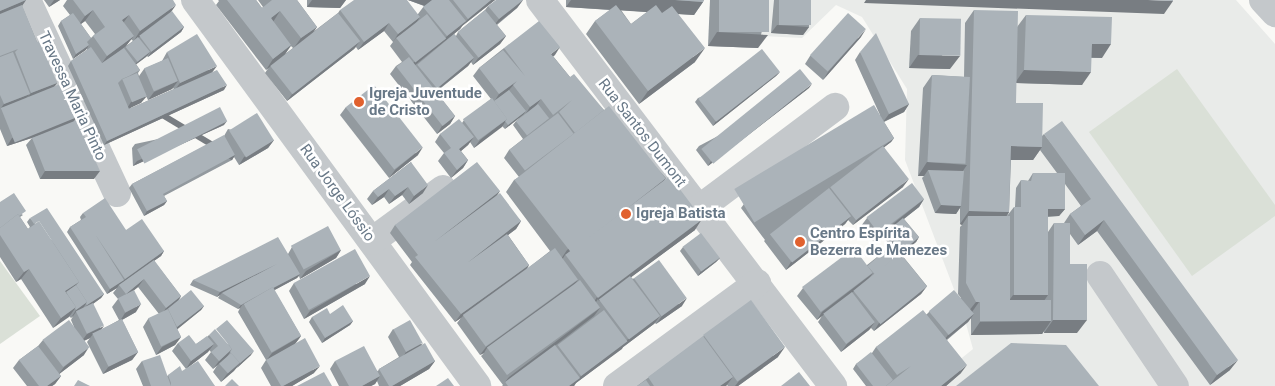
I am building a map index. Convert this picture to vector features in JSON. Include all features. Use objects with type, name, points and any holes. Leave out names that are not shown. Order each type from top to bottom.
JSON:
[{"type":"street","name":"Travessa Maria Pinto","points":[[27,0],[116,193]]},
{"type":"street","name":"Rua Jorge Lóssio","points":[[195,0],[477,386]]},
{"type":"street","name":"Rua Santos Dumont","points":[[540,0],[757,283],[833,386]]},
{"type":"street","points":[[1263,0],[1275,13]]},
{"type":"street","points":[[700,208],[835,107]]},
{"type":"street","points":[[372,241],[443,189]]},
{"type":"street","points":[[1100,276],[1175,386]]},
{"type":"street","points":[[617,386],[757,283]]},
{"type":"shaded area","points":[[764,0],[1236,0],[1275,44],[1275,386],[927,386],[973,349],[963,313],[905,160],[907,89],[862,17],[836,5],[802,38],[760,36]]},
{"type":"shaded area","points":[[1177,69],[1275,205],[1275,216],[1192,276],[1089,132]]},
{"type":"shaded area","points":[[0,261],[40,316],[0,344]]},
{"type":"building","points":[[0,0],[26,0],[0,11]]},
{"type":"building","points":[[73,0],[173,0],[176,5],[140,31],[129,15],[122,20],[134,36],[107,56],[93,36],[105,27],[93,10],[85,16]]},
{"type":"building","points":[[227,0],[256,0],[262,8],[272,0],[297,0],[317,27],[301,38],[280,11],[271,18],[291,45],[273,59]]},
{"type":"building","points":[[354,0],[407,0],[420,17],[398,34],[389,23],[364,42],[340,10]]},
{"type":"building","points":[[432,0],[449,0],[466,21],[447,36],[423,7]]},
{"type":"building","points":[[453,0],[491,0],[468,19]]},
{"type":"building","points":[[496,0],[523,0],[499,19],[488,6]]},
{"type":"building","points":[[675,0],[704,0],[703,2]]},
{"type":"building","points":[[719,0],[769,0],[769,32],[719,32]]},
{"type":"building","points":[[779,0],[811,0],[811,25],[779,25]]},
{"type":"building","points":[[22,5],[37,42],[40,41],[57,83],[31,93],[15,52],[18,49],[0,56],[0,14]]},
{"type":"building","points":[[616,5],[631,24],[656,5],[662,13],[672,6],[705,48],[648,91],[595,21]]},
{"type":"building","points":[[485,10],[506,36],[479,58],[458,32]]},
{"type":"building","points":[[974,10],[1018,11],[1016,103],[1043,103],[1042,147],[1011,146],[1009,212],[969,211]]},
{"type":"building","points":[[172,11],[184,27],[151,52],[139,36]]},
{"type":"building","points":[[73,13],[91,38],[87,42],[89,45],[76,54],[61,21]]},
{"type":"building","points":[[338,13],[360,41],[292,94],[270,66]]},
{"type":"building","points":[[848,13],[866,29],[828,71],[810,55]]},
{"type":"building","points":[[427,14],[446,38],[415,62],[396,38]]},
{"type":"building","points":[[1026,15],[1112,17],[1111,44],[1092,44],[1091,72],[1024,70]]},
{"type":"building","points":[[920,18],[961,19],[960,56],[919,55]]},
{"type":"building","points":[[539,21],[560,47],[551,54],[570,77],[574,74],[604,110],[575,133],[559,112],[572,100],[553,115],[541,99],[530,107],[513,85],[517,81],[499,94],[479,68],[503,50],[525,76],[504,48]]},
{"type":"building","points":[[876,33],[909,104],[889,114],[860,52]]},
{"type":"building","points":[[197,34],[217,66],[180,83],[167,52]]},
{"type":"building","points":[[454,34],[474,58],[437,89],[417,65]]},
{"type":"building","points":[[138,37],[150,52],[138,62],[126,47]]},
{"type":"building","points":[[91,47],[102,63],[124,48],[140,70],[118,83],[129,109],[217,70],[227,85],[107,141],[71,61]]},
{"type":"building","points":[[762,49],[780,72],[716,122],[698,99]]},
{"type":"building","points":[[13,52],[30,94],[4,104],[0,95],[0,57]]},
{"type":"building","points":[[409,57],[455,116],[443,126],[396,67]]},
{"type":"building","points":[[168,58],[178,81],[154,91],[144,68]]},
{"type":"building","points":[[800,69],[812,84],[713,164],[701,149]]},
{"type":"building","points":[[137,73],[147,96],[132,102],[122,79]]},
{"type":"building","points":[[932,75],[970,77],[965,164],[927,162]]},
{"type":"building","points":[[63,83],[77,117],[15,142],[1,108]]},
{"type":"building","points":[[374,85],[423,147],[394,169],[346,107]]},
{"type":"building","points":[[509,90],[526,111],[508,125],[505,121],[507,119],[494,101]]},
{"type":"building","points":[[492,98],[507,119],[478,140],[463,119]]},
{"type":"building","points":[[538,104],[549,118],[527,135],[516,121]]},
{"type":"building","points":[[874,105],[894,138],[754,222],[734,189]]},
{"type":"building","points":[[609,106],[666,178],[571,252],[514,180]]},
{"type":"building","points":[[220,107],[227,121],[144,163],[137,149]]},
{"type":"building","points":[[257,113],[274,140],[246,158],[229,130]]},
{"type":"building","points":[[558,113],[574,134],[525,170],[509,150]]},
{"type":"building","points":[[459,119],[474,137],[459,149],[468,160],[457,170],[444,153],[451,148],[440,134]]},
{"type":"building","points":[[77,120],[100,171],[45,171],[32,138]]},
{"type":"building","points":[[1062,121],[1238,360],[1217,375],[1104,220],[1085,235],[1070,214],[1091,199],[1044,134]]},
{"type":"building","points":[[224,135],[235,155],[163,194],[167,201],[147,211],[132,184]]},
{"type":"building","points":[[883,146],[909,179],[856,220],[830,187]]},
{"type":"building","points":[[411,162],[428,185],[414,196],[408,187],[395,196],[389,189],[378,197],[373,191]]},
{"type":"building","points":[[477,162],[500,191],[434,242],[500,193],[521,221],[467,263],[507,234],[529,265],[461,314],[415,257],[418,255],[395,225]]},
{"type":"building","points":[[928,170],[964,171],[961,206],[941,205]]},
{"type":"building","points":[[1033,173],[1065,173],[1065,209],[1021,207],[1021,180],[1031,181]]},
{"type":"building","points":[[670,176],[702,219],[598,298],[565,255]]},
{"type":"building","points":[[912,183],[924,199],[879,233],[866,217]]},
{"type":"building","points":[[829,188],[851,216],[792,263],[770,234]]},
{"type":"building","points":[[14,193],[26,211],[19,216],[18,214],[0,228],[0,202]]},
{"type":"building","points":[[105,198],[126,230],[142,219],[164,251],[125,279],[95,234],[124,280],[110,289],[70,227],[86,217],[83,213]]},
{"type":"building","points":[[1014,207],[1048,207],[1048,295],[1014,295]]},
{"type":"building","points":[[47,208],[104,294],[87,305],[76,285],[79,282],[39,221],[34,224],[30,218]]},
{"type":"building","points":[[18,214],[28,229],[39,221],[79,282],[65,291],[76,307],[61,318],[29,269],[24,272],[0,235],[0,228]]},
{"type":"building","points":[[968,216],[1010,216],[1010,301],[976,302],[966,283]]},
{"type":"building","points":[[903,218],[919,237],[902,251],[886,232]]},
{"type":"building","points":[[1054,223],[1070,223],[1070,264],[1087,264],[1087,320],[1053,320]]},
{"type":"building","points":[[328,226],[341,250],[304,270],[291,246]]},
{"type":"building","points":[[701,233],[720,258],[701,272],[683,247]]},
{"type":"building","points":[[278,237],[300,274],[241,305],[222,293],[277,264],[220,292],[193,280]]},
{"type":"building","points":[[892,244],[900,253],[876,275],[867,266]]},
{"type":"building","points":[[555,248],[578,280],[486,347],[463,315]]},
{"type":"building","points":[[854,248],[873,273],[821,312],[802,287]]},
{"type":"building","points":[[355,249],[370,276],[309,310],[294,283]]},
{"type":"building","points":[[900,253],[927,286],[880,324],[853,291]]},
{"type":"building","points":[[154,260],[181,296],[166,308],[144,279],[126,294],[119,285]]},
{"type":"building","points":[[659,260],[687,298],[662,316],[634,278]]},
{"type":"building","points":[[630,276],[660,316],[629,339],[599,299]]},
{"type":"building","points":[[580,280],[600,308],[507,375],[487,348]]},
{"type":"building","points":[[76,285],[87,302],[76,310],[66,292]]},
{"type":"building","points":[[273,287],[301,335],[272,352],[244,304]]},
{"type":"building","points":[[134,290],[141,304],[125,312],[118,298]]},
{"type":"building","points":[[191,290],[204,306],[177,327],[168,309],[165,311]]},
{"type":"building","points":[[954,290],[974,314],[949,335],[929,311]]},
{"type":"building","points":[[852,292],[875,322],[846,344],[823,314]]},
{"type":"building","points":[[751,300],[785,347],[737,382],[703,335]]},
{"type":"building","points":[[980,300],[1051,300],[1051,321],[980,321]]},
{"type":"building","points":[[93,303],[104,325],[87,334],[76,311]]},
{"type":"building","points":[[343,305],[353,321],[325,338],[312,317],[327,308],[330,314]]},
{"type":"building","points":[[168,309],[181,337],[161,346],[148,318]]},
{"type":"building","points":[[604,310],[627,341],[581,376],[558,345]]},
{"type":"building","points":[[923,310],[967,365],[941,386],[886,386],[911,366],[897,375],[876,347]]},
{"type":"building","points":[[122,319],[138,352],[109,367],[92,333]]},
{"type":"building","points":[[69,320],[89,347],[63,367],[43,340]]},
{"type":"building","points":[[227,320],[254,351],[240,363],[230,352],[232,349],[216,329]]},
{"type":"building","points":[[410,320],[423,343],[406,352],[393,329]]},
{"type":"building","points":[[215,329],[232,349],[219,361],[211,352],[218,346],[209,335]]},
{"type":"building","points":[[189,335],[196,344],[207,336],[214,344],[191,361],[178,343]]},
{"type":"building","points":[[703,336],[733,377],[720,386],[654,386],[648,377]]},
{"type":"building","points":[[305,338],[320,366],[281,386],[266,360]]},
{"type":"building","points":[[425,343],[435,361],[389,386],[379,369]]},
{"type":"building","points":[[1011,343],[1066,345],[1099,386],[956,386]]},
{"type":"building","points":[[555,345],[580,378],[569,386],[508,386],[505,382]]},
{"type":"building","points":[[38,346],[61,376],[47,386],[39,386],[19,360]]},
{"type":"building","points":[[364,346],[380,376],[362,386],[349,386],[335,361]]},
{"type":"building","points":[[871,352],[893,380],[886,386],[873,386],[856,364]]},
{"type":"building","points":[[231,353],[240,363],[228,373],[219,364]]},
{"type":"building","points":[[160,355],[171,386],[151,386],[142,361]]},
{"type":"building","points":[[198,361],[215,386],[171,386],[168,375],[180,366],[182,371]]},
{"type":"building","points":[[324,372],[332,386],[297,386]]},
{"type":"building","points":[[799,372],[810,386],[781,386]]},
{"type":"building","points":[[448,378],[454,386],[436,386]]},
{"type":"building","points":[[232,379],[239,386],[225,386]]},
{"type":"building","points":[[78,380],[90,386],[74,386]]},
{"type":"building","points":[[646,380],[650,386],[637,386]]},
{"type":"place","name":"Igreja Juventude de Cristo","points":[[359,102]]},
{"type":"place","name":"Igreja Batista","points":[[626,214]]},
{"type":"place","name":"Centro Espírita Bezerra de Menezes","points":[[800,242]]}]
